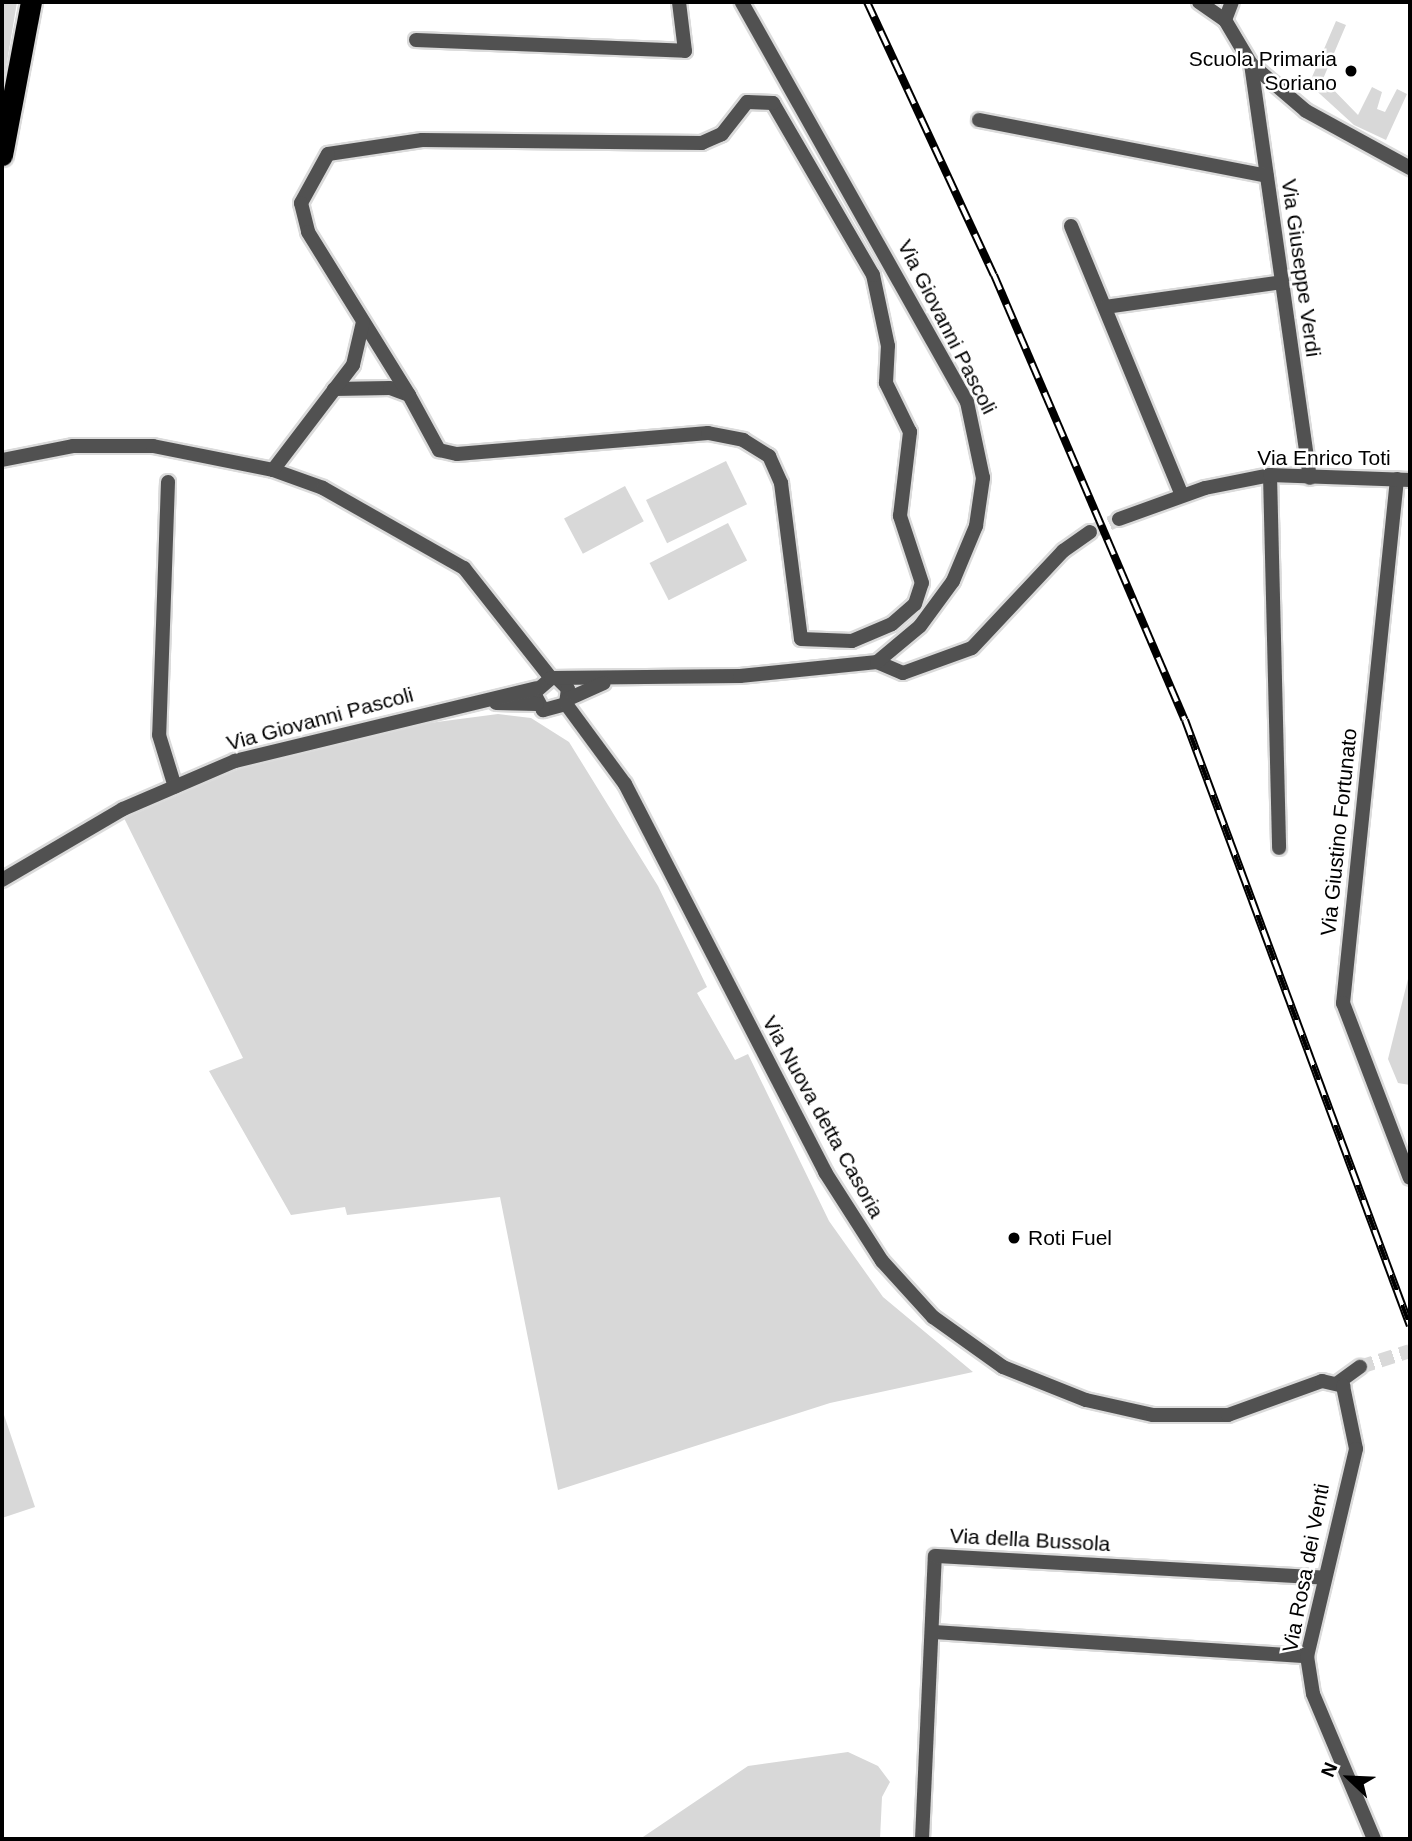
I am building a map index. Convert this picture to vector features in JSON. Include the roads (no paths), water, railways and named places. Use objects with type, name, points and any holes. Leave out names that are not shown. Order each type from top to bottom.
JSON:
[{"type":"highway","points":[[2,155],[32,2]]},
{"type":"street","points":[[416,40],[685,51],[679,2]]},
{"type":"street","name":"Via Giovanni Pascoli","points":[[2,880],[175,787],[235,761],[546,682],[740,676],[877,662],[920,626],[953,582],[976,526],[983,478],[979,435],[961,390],[741,2]]},
{"type":"street","points":[[1199,2],[1225,20],[1251,64],[1343,136],[1410,168]]},
{"type":"street","points":[[1225,20],[1231,2]]},
{"type":"street","name":"Via Giuseppe Verdi","points":[[1251,64],[1310,478]]},
{"type":"street","points":[[747,102],[773,103],[873,275],[888,346],[886,383],[910,432],[900,516],[922,583],[915,604],[892,624],[852,641],[802,639],[781,483],[769,456],[743,440],[708,433],[457,454],[439,450],[409,395],[307,232],[301,203],[328,154],[422,140],[702,143],[722,134],[747,102]]},
{"type":"street","points":[[979,120],[1267,176]]},
{"type":"street","points":[[1071,226],[1182,495]]},
{"type":"street","points":[[1105,307],[1282,282]]},
{"type":"street","points":[[273,470],[353,365],[363,322]]},
{"type":"street","points":[[334,389],[390,388],[409,395]]},
{"type":"street","name":"Via Nuova detta Casoria","points":[[2,460],[73,446],[153,446],[273,470],[403,528],[464,568],[500,605],[536,659],[546,682],[567,701],[580,731]]},
{"type":"street","points":[[1270,475],[1279,848]]},
{"type":"street","name":"Via Enrico Toti","points":[[1119,519],[1182,495],[1270,475],[1404,480]]},
{"type":"street","name":"Via Giustino Fortunato","points":[[1404,480],[1343,1003],[1410,1178]]},
{"type":"street","points":[[168,482],[159,735],[175,787]]},
{"type":"street","points":[[877,662],[903,673],[972,648],[1063,551],[1090,532]]},
{"type":"street","name":"Via Giovanni Pascoli","points":[[551,712],[567,701],[616,679]]},
{"type":"street","points":[[537,705],[546,682]]},
{"type":"street","name":"Via Giovanni Pascoli","points":[[467,704],[537,705]]},
{"type":"street","name":"Via Nuova detta Casoria","points":[[537,705],[580,731],[625,784],[825,1172],[890,1272],[933,1317],[1003,1367],[1086,1400],[1153,1415],[1228,1415],[1300,1388],[1339,1382]]},
{"type":"street","points":[[1339,1382],[1360,1367]]},
{"type":"street","name":"Via Rosa dei Venti","points":[[1339,1382],[1349,1399],[1356,1449],[1323,1577],[1307,1656],[1313,1694],[1374,1839]]},
{"type":"street","name":"Via della Bussola","points":[[922,1839],[935,1556],[1323,1577]]},
{"type":"street","points":[[933,1632],[1307,1656]]},
{"type":"tunnel","points":[[1090,532],[1119,519]]},
{"type":"tunnel","points":[[1360,1367],[1410,1351]]},
{"type":"railway","points":[[867,2],[994,275],[1185,720],[1410,1326]]},
{"type":"place","name":"Scuola Primaria Soriano","points":[[1351,71]]},
{"type":"place","name":"Roti Fuel","points":[[1014,1238]]}]
